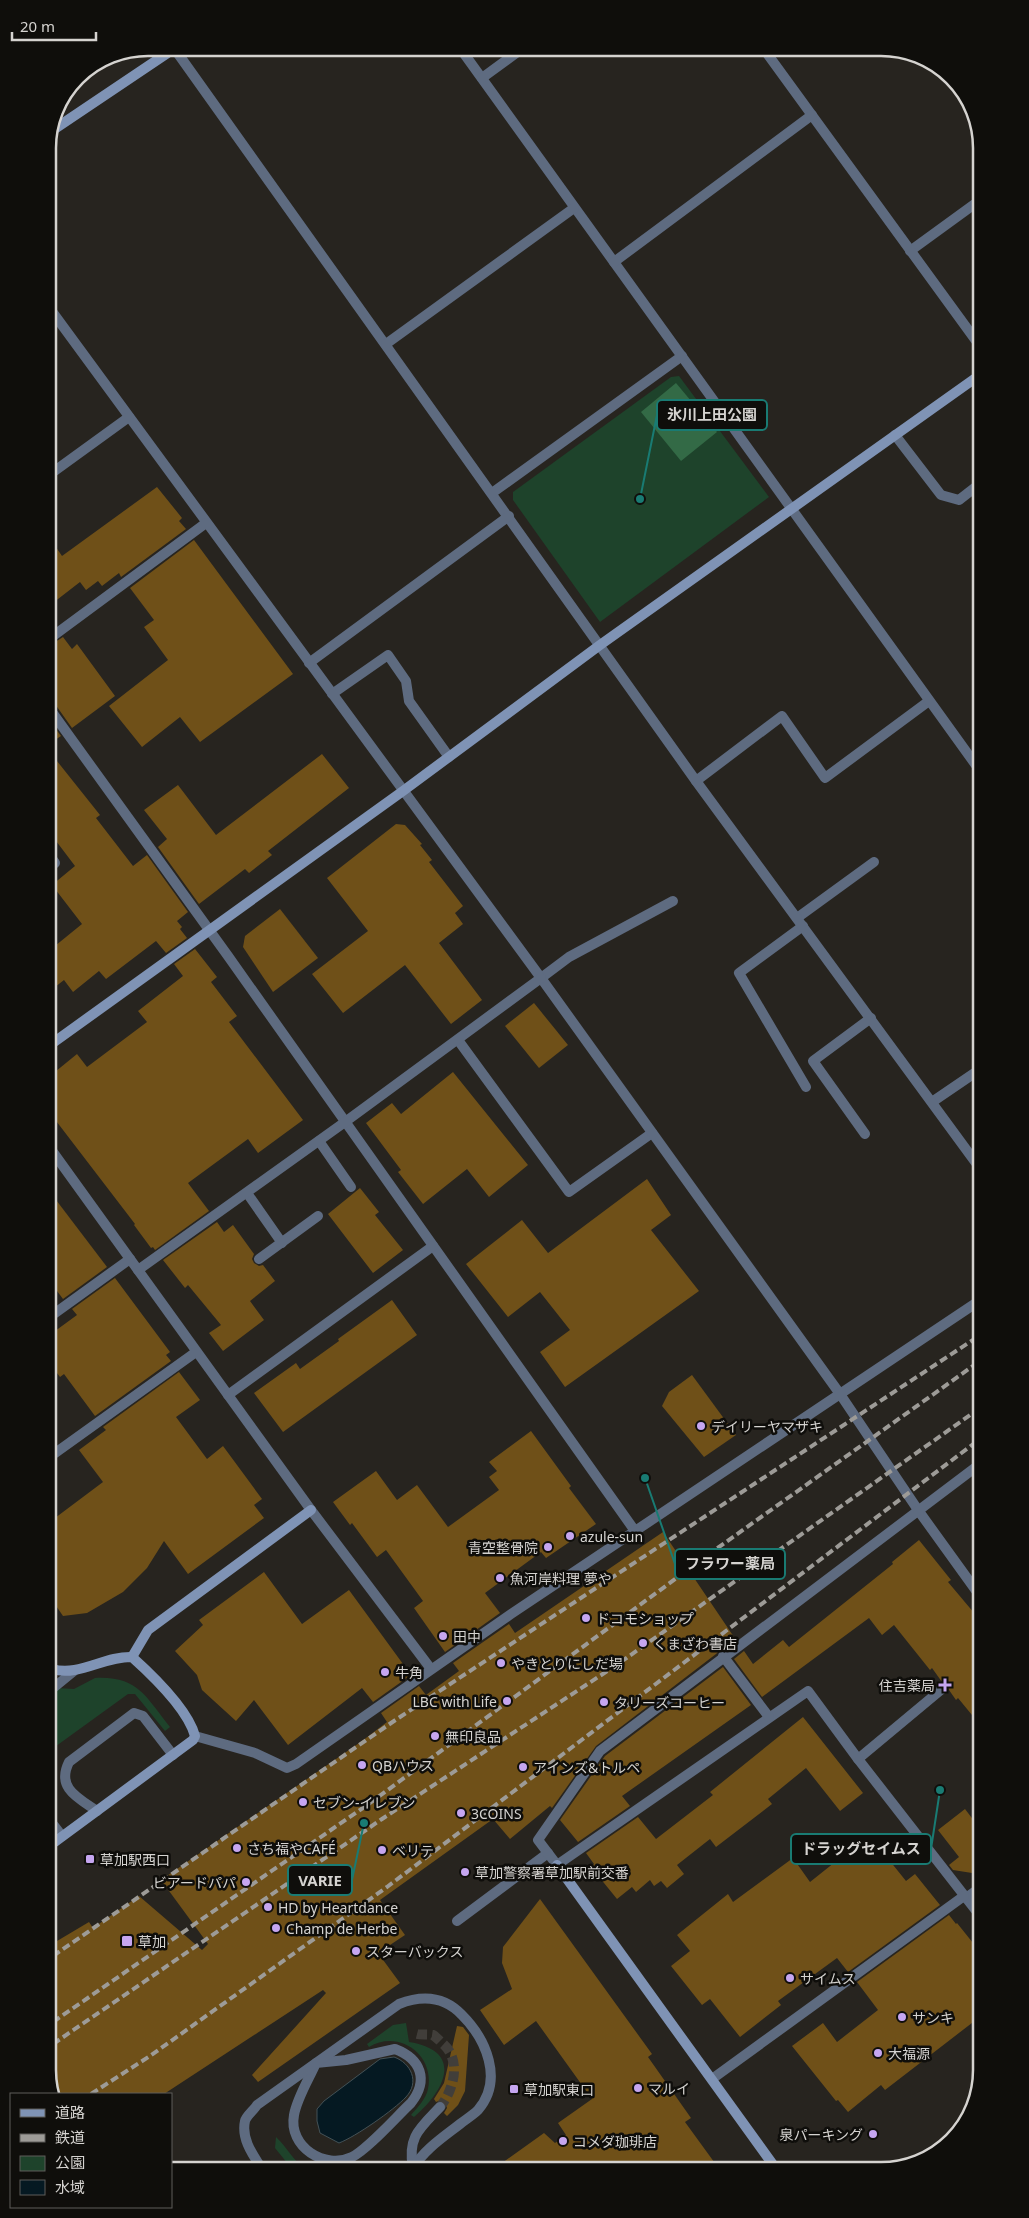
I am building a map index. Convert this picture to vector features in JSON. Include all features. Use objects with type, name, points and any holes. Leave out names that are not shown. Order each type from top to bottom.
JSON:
[{"type":"street","points":[[59,126],[162,56]]},
{"type":"street","points":[[180,56],[696,781],[973,1159]]},
{"type":"street","points":[[466,56],[973,761]]},
{"type":"street","points":[[482,78],[513,56]]},
{"type":"street","points":[[769,56],[973,337]]},
{"type":"street","points":[[614,262],[812,115]]},
{"type":"street","points":[[910,251],[973,205]]},
{"type":"street","points":[[386,344],[574,208]]},
{"type":"street","points":[[56,317],[541,978],[840,1394],[918,1510],[973,1586]]},
{"type":"street","points":[[492,493],[682,356]]},
{"type":"street","points":[[56,1041],[403,791],[600,645],[973,380]]},
{"type":"street","points":[[56,470],[129,417]]},
{"type":"street","points":[[896,435],[941,495],[959,500],[973,489]]},
{"type":"street","points":[[309,663],[509,516]]},
{"type":"street","points":[[56,634],[206,522]]},
{"type":"street","points":[[332,694],[388,655],[406,681],[409,701],[449,757]]},
{"type":"street","points":[[696,781],[782,716],[826,778],[929,702]]},
{"type":"street","points":[[56,718],[209,930],[635,1531]]},
{"type":"street","points":[[806,1087],[739,973],[874,862]]},
{"type":"street","points":[[138,1270],[458,1040],[569,957],[673,900]]},
{"type":"street","points":[[865,1134],[813,1061],[871,1018]]},
{"type":"street","points":[[458,1040],[569,1192],[652,1133]]},
{"type":"street","points":[[932,1102],[973,1074]]},
{"type":"street","points":[[319,1140],[351,1187]]},
{"type":"street","points":[[56,1156],[311,1510],[432,1669]]},
{"type":"street","points":[[247,1193],[282,1242]]},
{"type":"street","points":[[259,1259],[318,1216]]},
{"type":"street","points":[[228,1395],[432,1246]]},
{"type":"street","points":[[56,1312],[130,1259]]},
{"type":"street","points":[[195,1736],[255,1752],[287,1768],[635,1531],[973,1305]]},
{"type":"street","points":[[56,1452],[196,1352]]},
{"type":"street","points":[[771,2162],[538,1840],[600,1751],[723,1656],[973,1469]]},
{"type":"street","points":[[132,1657],[148,1630],[311,1510]]},
{"type":"street","points":[[723,1656],[769,1717]]},
{"type":"street","points":[[56,1686],[74,1671],[110,1658],[132,1657],[152,1675],[192,1724],[195,1736]]},
{"type":"street","points":[[56,1669],[74,1671]]},
{"type":"street","points":[[858,1759],[942,1690]]},
{"type":"street","points":[[557,1865],[808,1691],[858,1759],[973,1907]]},
{"type":"street","points":[[97,1811],[76,1796],[64,1782],[64,1772],[69,1762],[134,1713],[143,1716],[173,1755]]},
{"type":"street","points":[[56,1841],[173,1755],[195,1736]]},
{"type":"street","points":[[56,1828],[62,1836]]},
{"type":"street","points":[[457,1921],[548,1853]]},
{"type":"street","points":[[712,2079],[973,1892]]},
{"type":"street","points":[[257,2162],[250,2151],[245,2137],[245,2120],[257,2105],[399,2004],[414,1998],[428,1997],[441,2000],[456,2009],[473,2026],[484,2044],[491,2070],[489,2091],[478,2110],[427,2149],[417,2162]]},
{"type":"street","points":[[395,2049],[410,2055],[418,2066],[421,2078],[419,2092],[411,2103],[353,2157],[340,2161],[328,2161],[314,2157],[303,2146],[295,2131],[294,2116],[316,2063],[346,2060],[395,2049]]},
{"type":"street","points":[[412,2162],[410,2152],[419,2129],[440,2108]]},
{"type":"green space","points":[[679,376],[769,497],[600,622],[513,500],[513,492],[671,377]]},
{"type":"green space","points":[[676,383],[717,432],[681,461],[641,412]]},
{"type":"green space","points":[[95,1678],[121,1680],[131,1684],[147,1697],[170,1727],[165,1731],[135,1694],[128,1694],[56,1746],[56,1689],[74,1689]]},
{"type":"green space","points":[[406,2023],[409,2042],[427,2047],[438,2054],[443,2063],[444,2073],[441,2084],[434,2096],[414,2117],[411,2115],[423,2100],[428,2089],[429,2077],[426,2066],[420,2056],[403,2043],[392,2041],[380,2042],[369,2047],[367,2044],[393,2025]]},
{"type":"green space","points":[[276,2137],[298,2162],[286,2162],[275,2148]]},
{"type":"water","points":[[394,2057],[405,2064],[412,2074],[412,2085],[406,2097],[374,2123],[339,2143],[320,2133],[317,2109],[324,2101],[380,2059]]},
{"type":"building","points":[[157,487],[182,518],[179,521],[186,529],[121,577],[119,573],[102,586],[98,581],[86,590],[80,582],[56,601],[56,547],[62,556]]},
{"type":"building","points":[[194,540],[293,674],[200,742],[180,717],[142,747],[109,706],[168,660],[144,627],[154,620],[130,588]]},
{"type":"building","points":[[63,637],[72,649],[77,644],[115,696],[72,728],[56,705],[56,642]]},
{"type":"building","points":[[56,729],[61,736],[56,739]]},
{"type":"building","points":[[322,754],[349,788],[268,851],[272,855],[249,873],[245,869],[199,904],[158,847],[167,839],[144,810],[178,785],[216,835]]},
{"type":"building","points":[[56,760],[100,815],[96,818],[133,866],[147,855],[188,912],[177,921],[187,938],[166,953],[156,941],[106,979],[99,971],[73,992],[64,980],[56,986],[56,945],[82,924],[56,890],[56,882],[75,866],[56,841]]},
{"type":"building","points":[[396,824],[405,825],[422,844],[420,845],[432,860],[429,862],[463,906],[455,913],[463,924],[439,943],[482,1000],[451,1024],[405,965],[343,1013],[312,974],[368,931],[327,878]]},
{"type":"building","points":[[280,909],[318,958],[273,992],[243,947],[245,936]]},
{"type":"building","points":[[195,949],[217,977],[211,982],[237,1016],[229,1022],[303,1120],[258,1153],[248,1139],[188,1183],[209,1211],[155,1250],[153,1247],[151,1248],[135,1224],[56,1121],[56,1071],[77,1054],[87,1067],[147,1022],[138,1011],[183,976],[174,964]]},
{"type":"building","points":[[534,1003],[568,1045],[539,1068],[505,1026]]},
{"type":"building","points":[[453,1072],[528,1165],[489,1197],[467,1169],[423,1204],[398,1172],[401,1170],[366,1123],[392,1103],[401,1114]]},
{"type":"building","points":[[647,1179],[671,1215],[651,1230],[699,1291],[565,1387],[540,1352],[570,1330],[540,1292],[508,1317],[466,1264],[522,1220],[548,1253]]},
{"type":"building","points":[[360,1188],[379,1212],[375,1215],[403,1250],[373,1273],[328,1214]]},
{"type":"building","points":[[56,1200],[107,1267],[63,1299],[56,1290]]},
{"type":"building","points":[[217,1222],[224,1232],[233,1225],[254,1254],[252,1259],[254,1263],[259,1266],[263,1265],[275,1281],[250,1301],[264,1320],[223,1351],[209,1333],[221,1325],[188,1285],[185,1288],[163,1260]]},
{"type":"building","points":[[115,1278],[170,1352],[166,1355],[171,1361],[95,1416],[64,1374],[60,1377],[56,1372],[56,1330],[77,1315],[72,1309]]},
{"type":"building","points":[[392,1300],[417,1335],[283,1432],[254,1393],[296,1363],[300,1369]]},
{"type":"building","points":[[179,1372],[200,1400],[176,1417],[207,1459],[223,1446],[262,1499],[254,1505],[264,1518],[188,1574],[164,1541],[147,1568],[123,1592],[87,1613],[63,1616],[56,1606],[56,1517],[103,1482],[79,1450],[106,1430],[103,1427]]},
{"type":"building","points":[[692,1375],[736,1435],[704,1457],[662,1406],[669,1392]]},
{"type":"building","points":[[531,1431],[571,1486],[569,1488],[596,1524],[546,1558],[541,1552],[485,1593],[500,1613],[445,1652],[414,1608],[423,1601],[386,1550],[377,1557],[352,1523],[350,1525],[333,1502],[376,1471],[397,1500],[417,1485],[448,1527],[499,1490],[489,1477],[497,1471],[489,1462]]},
{"type":"building","points":[[663,1532],[736,1640],[596,1746],[552,1808],[550,1806],[510,1839],[493,1819],[380,1900],[405,1935],[378,1953],[400,1983],[258,2082],[252,2075],[326,1993],[323,1990],[166,2093],[59,2093],[56,2076],[56,1942],[89,1922],[93,1928],[139,1896],[202,1950],[208,1944],[161,1880],[362,1741],[387,1722],[381,1713],[419,1686],[426,1695],[459,1671],[453,1663],[509,1624],[515,1633]]},
{"type":"building","points":[[919,1540],[951,1580],[948,1582],[973,1612],[973,1716],[958,1698],[956,1700],[947,1684],[942,1682],[932,1668],[930,1670],[894,1625],[882,1635],[869,1618],[762,1697],[734,1659],[744,1651],[753,1664],[783,1640],[789,1647],[893,1564],[892,1562]]},
{"type":"building","points":[[264,1572],[302,1624],[349,1590],[411,1675],[373,1702],[362,1688],[288,1745],[254,1700],[236,1721],[202,1690],[197,1675],[175,1651],[203,1625],[199,1620]]},
{"type":"building","points":[[723,1667],[751,1705],[622,1796],[630,1806],[578,1842],[560,1820],[605,1756]]},
{"type":"building","points":[[803,1717],[863,1793],[840,1811],[806,1768],[768,1799],[772,1804],[716,1847],[710,1839],[677,1865],[684,1874],[667,1888],[661,1881],[654,1886],[650,1880],[636,1892],[632,1887],[617,1899],[591,1867],[594,1864],[586,1853],[638,1817],[656,1839],[713,1795],[710,1792]]},
{"type":"building","points":[[965,1809],[973,1820],[973,1874],[953,1870],[949,1865],[959,1857],[938,1830]]},
{"type":"building","points":[[869,1835],[906,1881],[915,1874],[940,1905],[848,1972],[837,1958],[778,2001],[781,2005],[740,2037],[710,1999],[702,2005],[671,1966],[690,1951],[677,1935],[728,1894],[733,1902],[793,1858],[810,1882]]},
{"type":"building","points":[[540,1899],[652,2054],[648,2057],[691,2118],[685,2122],[714,2162],[503,2162],[544,2133],[555,2143],[566,2135],[558,2123],[592,2099],[536,2021],[504,2045],[480,2010],[512,1989],[502,1963],[503,1947]]},
{"type":"building","points":[[949,1915],[973,1943],[973,2022],[885,2090],[881,2085],[848,2112],[838,2100],[836,2101],[792,2046],[823,2023],[837,2042],[878,2010],[857,1982]]},
{"type":"building","points":[[457,2026],[463,2027],[469,2035],[465,2091],[458,2105],[447,2116],[444,2113],[447,2108],[445,2102],[441,2100],[436,2102],[434,2099],[444,2083]]},
{"type":"tunnel","points":[[417,2034],[433,2035],[448,2050],[452,2057],[454,2075],[449,2092],[440,2107]]},
{"type":"railway","points":[[56,1954],[394,1721],[973,1340]]},
{"type":"railway","points":[[56,2020],[370,1803],[712,1552],[973,1366]]},
{"type":"railway","points":[[56,2042],[382,1819],[618,1664],[973,1413]]},
{"type":"railway","points":[[93,2093],[150,2056],[387,1887],[973,1444]]},
{"type":"place","name":"氷川上田公園","points":[[640,499]]},
{"type":"place","name":"デイリーヤマザキ","points":[[701,1426]]},
{"type":"place","name":"フラワー薬局","points":[[645,1478]]},
{"type":"place","name":"azule-sun","points":[[570,1536]]},
{"type":"place","name":"青空整骨院","points":[[548,1547]]},
{"type":"place","name":"魚河岸料理 夢や","points":[[500,1578]]},
{"type":"place","name":"ドコモショップ","points":[[586,1618]]},
{"type":"place","name":"田中","points":[[443,1636]]},
{"type":"place","name":"くまざわ書店","points":[[643,1643]]},
{"type":"place","name":"やきとりにしだ場","points":[[501,1663]]},
{"type":"place","name":"牛角","points":[[385,1672]]},
{"type":"place","name":"住吉薬局","points":[[945,1685]]},
{"type":"place","name":"LBC with Life","points":[[507,1701]]},
{"type":"place","name":"タリーズコーヒー","points":[[604,1702]]},
{"type":"place","name":"無印良品","points":[[435,1736]]},
{"type":"place","name":"QBハウス","points":[[362,1765]]},
{"type":"place","name":"アインズ&トルペ","points":[[523,1767]]},
{"type":"place","name":"ドラッグセイムス","points":[[940,1790]]},
{"type":"place","name":"セブン-イレブン","points":[[303,1802]]},
{"type":"place","name":"3COINS","points":[[461,1813]]},
{"type":"place","name":"VARIE","points":[[364,1823]]},
{"type":"place","name":"さち福やCAFÉ","points":[[237,1848]]},
{"type":"place","name":"ベリテ","points":[[382,1850]]},
{"type":"place","name":"草加駅西口","points":[[90,1859]]},
{"type":"place","name":"草加警察署草加駅前交番","points":[[465,1872]]},
{"type":"place","name":"ビアードパパ","points":[[246,1882]]},
{"type":"place","name":"HD by Heartdance","points":[[268,1907]]},
{"type":"place","name":"Champ de Herbe","points":[[276,1928]]},
{"type":"place","name":"草加","points":[[127,1941]]},
{"type":"place","name":"スターバックス","points":[[356,1951]]},
{"type":"place","name":"サイムス","points":[[790,1978]]},
{"type":"place","name":"サンキ","points":[[902,2017]]},
{"type":"place","name":"大福源","points":[[878,2053]]},
{"type":"place","name":"マルイ","points":[[638,2088]]},
{"type":"place","name":"草加駅東口","points":[[514,2089]]},
{"type":"place","name":"泉パーキング","points":[[873,2134]]},
{"type":"place","name":"コメダ珈琲店","points":[[563,2141]]}]
